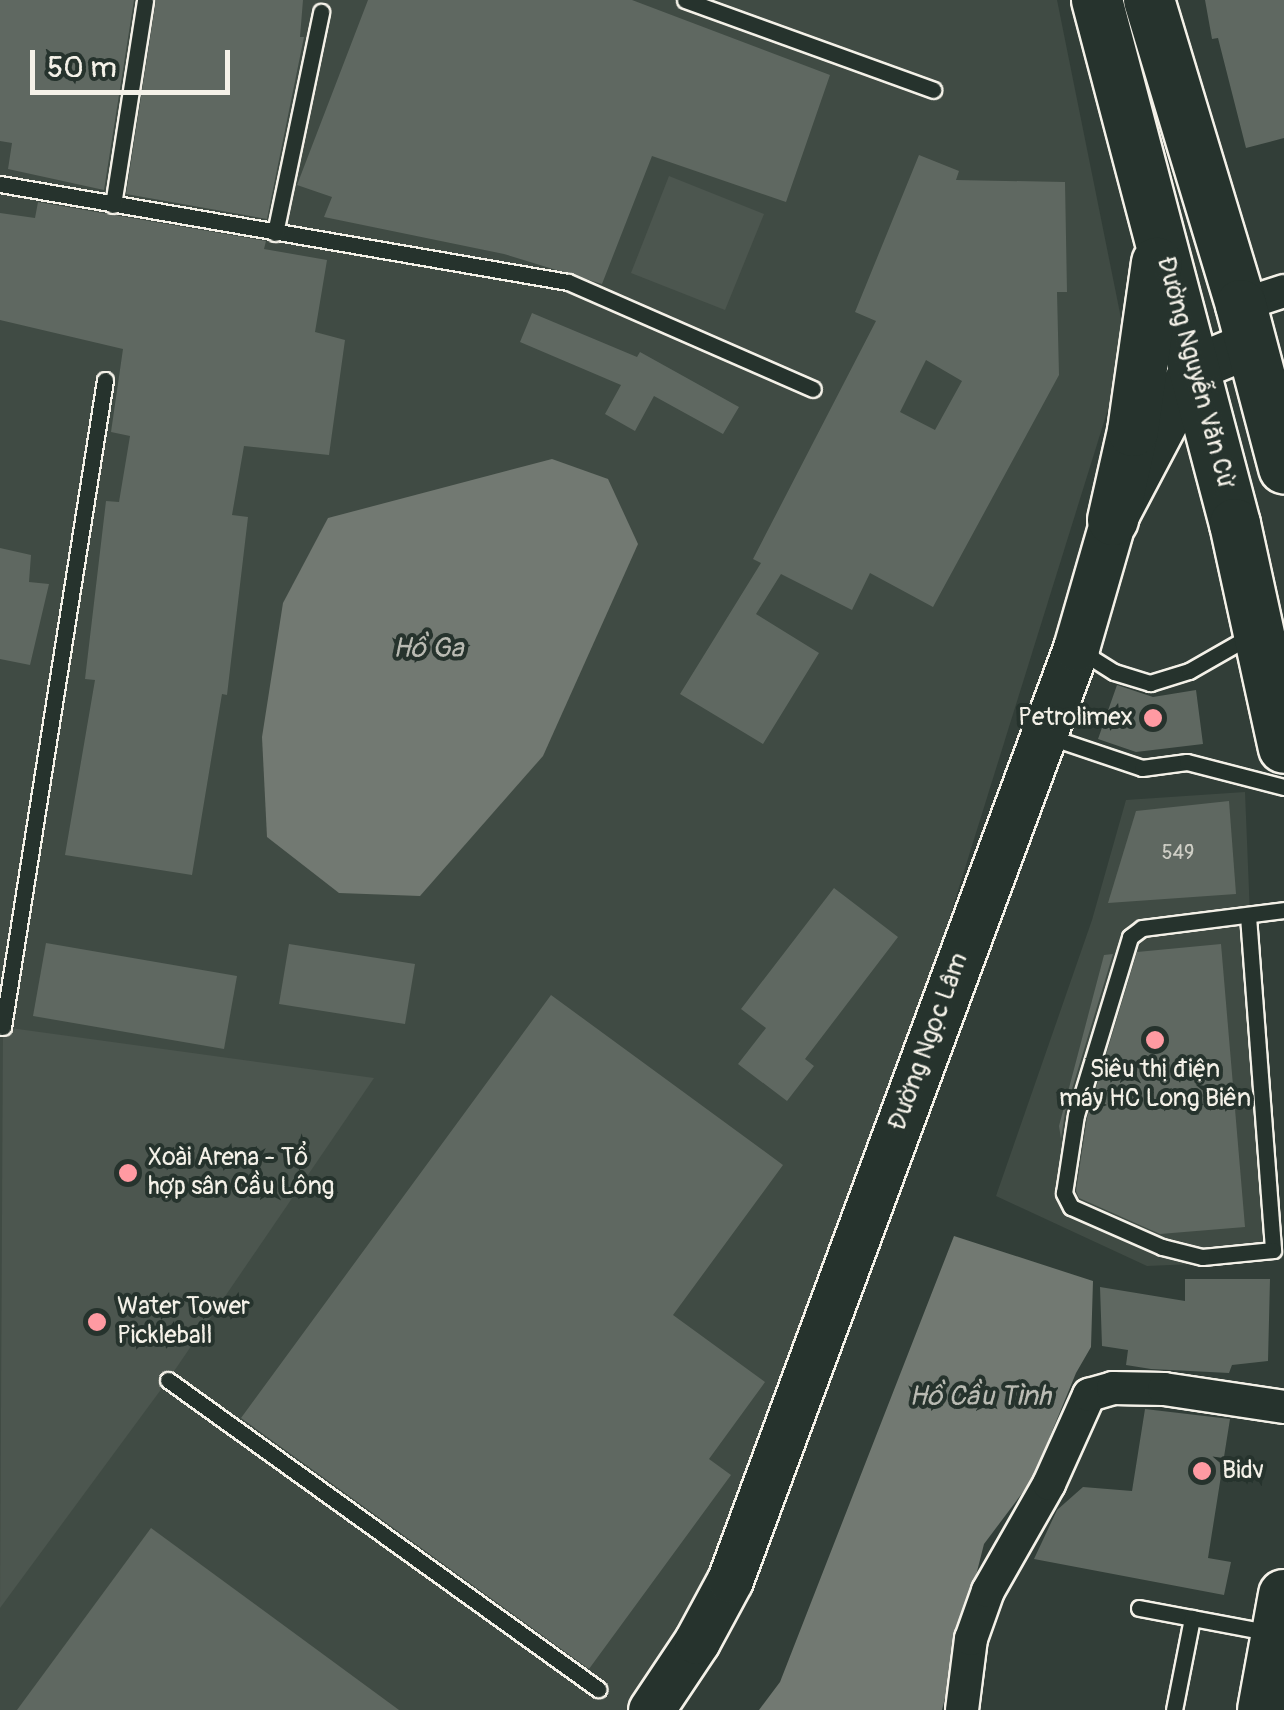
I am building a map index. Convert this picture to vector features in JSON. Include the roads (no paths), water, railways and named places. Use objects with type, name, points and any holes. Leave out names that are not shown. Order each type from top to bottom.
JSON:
[{"type":"main road","name":"Đường Nguyễn Văn Cừ","points":[[1097,0],[1259,630],[1284,748]]},
{"type":"main road","points":[[1149,0],[1258,313],[1284,468]]},
{"type":"main road","points":[[1113,520],[1139,399],[1160,243]]},
{"type":"main road","points":[[1193,368],[1258,313]]},
{"type":"main road","name":"Đường Ngọc Lâm","points":[[651,1710],[697,1641],[730,1580],[1076,648],[1113,520],[1193,368]]},
{"type":"main road","points":[[1262,1710],[1280,1614]]},
{"type":"street","points":[[962,1710],[970,1640],[988,1591],[1049,1484],[1089,1395],[1113,1388],[1164,1389],[1284,1407]]},
{"type":"lane","points":[[113,204],[144,0]]},
{"type":"lane","points":[[685,0],[933,90]]},
{"type":"lane","points":[[275,234],[321,12]]},
{"type":"lane","points":[[0,184],[568,282],[813,389]]},
{"type":"lane","points":[[3,1027],[105,380]]},
{"type":"lane","points":[[1076,648],[1114,672],[1150,683],[1188,671],[1259,630]]},
{"type":"lane","points":[[1043,734],[1142,768],[1187,762],[1284,788]]},
{"type":"lane","points":[[1248,916],[1273,1250],[1202,1257],[1162,1247],[1071,1207],[1065,1184],[1076,1115],[1130,937],[1142,928],[1284,910]]},
{"type":"lane","points":[[168,1380],[598,1689]]},
{"type":"lane","points":[[1139,1608],[1192,1618],[1280,1614]]},
{"type":"lane","points":[[1174,1710],[1192,1618]]},
{"type":"water","name":"Hồ Ga","points":[[552,459],[608,479],[638,544],[543,756],[420,896],[339,893],[267,837],[262,737],[283,603],[328,518]]},
{"type":"water","name":"Hồ Cầu Tình","points":[[954,1236],[1093,1281],[1091,1347],[1076,1373],[1032,1480],[984,1544],[942,1710],[759,1710],[780,1682]]},
{"type":"place","name":"Petrolimex","points":[[1153,718]]},
{"type":"place","name":"Siêu thị điện máy HC Long Biên","points":[[1155,1040]]},
{"type":"place","name":"Xoài Arena - Tổ hợp sân Cầu Lông","points":[[128,1173]]},
{"type":"place","name":"Water Tower Pickleball","points":[[97,1322]]},
{"type":"place","name":"Bidv","points":[[1202,1471]]}]
